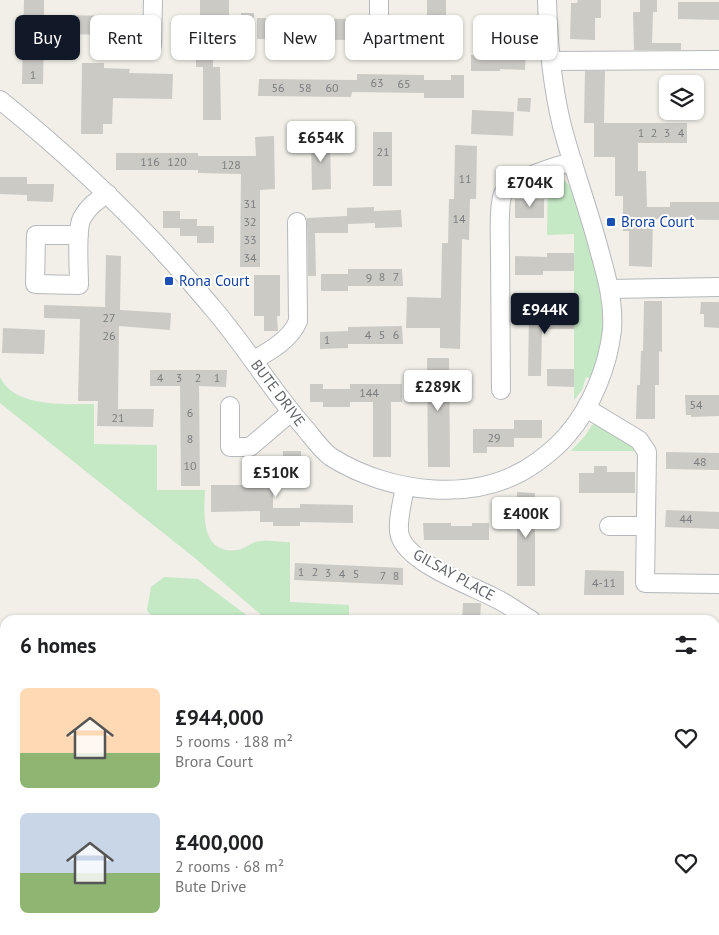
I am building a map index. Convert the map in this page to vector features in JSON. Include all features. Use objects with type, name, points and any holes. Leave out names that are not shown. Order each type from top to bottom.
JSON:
[{"type":"street","points":[[152,0],[152,15]]},
{"type":"street","points":[[379,0],[379,15]]},
{"type":"street","name":"BUTE DRIVE","points":[[0,100],[108,194],[166,254],[213,308],[254,360],[291,412],[328,454],[351,468],[381,480],[404,486],[450,490],[471,488],[492,484],[528,468],[554,449],[569,434],[586,408],[602,373],[609,350],[612,327],[610,289],[562,123],[552,61],[547,0]]},
{"type":"street","points":[[552,61],[719,60]]},
{"type":"street","points":[[501,390],[500,233],[503,193],[508,187],[527,178],[573,162]]},
{"type":"street","points":[[79,235],[36,235],[35,284],[79,285],[79,235],[82,218],[100,198],[108,194]]},
{"type":"street","points":[[254,360],[295,330],[298,321],[297,222]]},
{"type":"street","points":[[610,289],[719,287]]},
{"type":"street","points":[[230,406],[230,447],[250,447],[291,412]]},
{"type":"street","points":[[586,408],[639,440],[646,452],[645,583],[719,584]]},
{"type":"street","name":"GILSAY PLACE","points":[[404,486],[399,534],[404,547],[418,559],[496,598],[524,615]]},
{"type":"street","points":[[609,526],[646,526]]},
{"type":"green space","points":[[551,176],[564,180],[573,191],[594,263],[603,319],[598,358],[591,378],[586,377],[582,390],[574,400],[574,234],[547,235],[548,177]]},
{"type":"green space","points":[[0,377],[7,387],[29,399],[56,404],[94,404],[94,444],[157,445],[157,490],[205,490],[204,510],[207,531],[211,540],[217,546],[226,550],[238,550],[259,541],[290,542],[290,602],[349,605],[349,615],[261,615],[196,559],[0,403]]},
{"type":"green space","points":[[596,424],[633,445],[637,451],[571,451],[592,425]]},
{"type":"green space","points":[[164,577],[198,579],[246,615],[151,615],[147,610],[151,587]]},
{"type":"building","points":[[24,0],[44,0],[44,15],[24,15]]},
{"type":"building","points":[[200,0],[229,0],[229,15],[200,15]]},
{"type":"building","points":[[427,0],[446,0],[446,15],[427,15]]},
{"type":"building","points":[[578,0],[601,0],[601,18],[595,18],[595,40],[570,39],[571,3],[577,3]]},
{"type":"building","points":[[640,0],[657,0],[657,12],[653,12],[652,43],[681,43],[681,50],[634,50],[633,12],[640,12]]},
{"type":"building","points":[[678,2],[719,2],[719,20],[678,19]]},
{"type":"building","points":[[241,13],[254,13],[254,15],[241,15]]},
{"type":"building","points":[[80,15],[90,16],[90,35],[80,34]]},
{"type":"building","points":[[257,18],[265,18],[265,39],[257,39]]},
{"type":"building","points":[[335,19],[345,19],[345,40],[335,40]]},
{"type":"building","points":[[471,55],[473,55],[473,60],[526,60],[525,70],[471,71]]},
{"type":"building","points":[[23,60],[43,60],[43,84],[22,84]]},
{"type":"building","points":[[196,60],[213,60],[213,67],[220,67],[221,120],[203,120],[203,67],[196,67]]},
{"type":"building","points":[[82,63],[104,63],[104,68],[130,69],[129,73],[173,74],[172,99],[113,98],[112,124],[103,124],[103,134],[81,134]]},
{"type":"building","points":[[585,71],[605,71],[604,123],[687,123],[687,143],[638,143],[638,171],[646,171],[647,207],[670,207],[670,202],[719,202],[719,220],[653,219],[652,267],[629,266],[629,231],[623,231],[623,196],[615,196],[615,157],[594,157],[594,123],[584,123]]},
{"type":"building","points":[[357,74],[424,75],[424,80],[451,80],[451,75],[464,75],[464,98],[424,98],[424,93],[352,92],[351,97],[258,96],[259,79],[357,80]]},
{"type":"building","points":[[518,98],[531,98],[530,112],[517,111]]},
{"type":"building","points":[[472,110],[514,112],[513,136],[471,134]]},
{"type":"building","points":[[373,132],[392,132],[392,186],[373,186]]},
{"type":"building","points":[[274,136],[275,189],[260,190],[260,267],[240,267],[241,174],[198,173],[198,170],[116,170],[116,153],[198,153],[198,156],[256,156],[255,137]]},
{"type":"building","points":[[311,136],[330,136],[331,189],[312,190]]},
{"type":"building","points":[[455,145],[477,146],[476,199],[470,199],[469,240],[462,239],[460,349],[440,348],[440,328],[406,328],[407,297],[441,298],[442,243],[448,243],[449,199],[454,199]]},
{"type":"building","points":[[0,177],[27,177],[27,184],[54,184],[53,202],[27,201],[27,195],[0,194]]},
{"type":"building","points":[[515,199],[544,199],[544,218],[515,218]]},
{"type":"building","points":[[374,207],[374,211],[401,210],[402,227],[375,228],[375,223],[348,224],[348,233],[315,233],[316,276],[308,276],[307,218],[347,216],[347,208]]},
{"type":"building","points":[[163,211],[180,211],[180,219],[197,219],[197,226],[214,226],[214,243],[197,243],[197,236],[180,236],[180,228],[163,228]]},
{"type":"building","points":[[547,253],[574,253],[574,271],[543,271],[543,275],[515,275],[515,256],[547,257]]},
{"type":"building","points":[[106,255],[121,256],[120,310],[171,313],[170,330],[119,326],[118,409],[154,409],[153,427],[97,426],[98,401],[78,401],[80,319],[44,318],[44,305],[105,307]]},
{"type":"building","points":[[348,269],[402,269],[403,286],[348,286],[348,291],[321,291],[321,274],[348,274]]},
{"type":"building","points":[[254,275],[280,275],[280,316],[277,316],[278,331],[264,331],[264,316],[254,316]]},
{"type":"building","points":[[644,301],[662,301],[662,352],[659,351],[659,385],[655,385],[655,419],[636,419],[637,385],[640,385],[641,351],[643,351]]},
{"type":"building","points":[[701,302],[719,302],[719,328],[704,327],[704,314],[700,314]]},
{"type":"building","points":[[547,311],[574,311],[574,329],[542,329],[541,376],[528,376],[529,316],[547,316]]},
{"type":"building","points":[[402,326],[403,344],[348,344],[348,348],[320,349],[320,332],[348,331],[348,327]]},
{"type":"building","points":[[3,328],[45,330],[44,354],[2,353]]},
{"type":"building","points":[[427,358],[449,358],[450,467],[428,467]]},
{"type":"building","points":[[547,369],[574,369],[574,387],[547,386]]},
{"type":"building","points":[[150,370],[227,370],[226,387],[199,386],[200,486],[181,486],[180,386],[150,386]]},
{"type":"building","points":[[310,384],[323,384],[323,389],[350,389],[350,384],[402,384],[402,402],[391,402],[391,457],[373,457],[373,402],[350,402],[350,407],[323,407],[323,402],[310,402]]},
{"type":"building","points":[[685,395],[719,395],[719,416],[691,417],[691,415],[686,415]]},
{"type":"building","points":[[514,420],[542,420],[542,438],[514,438],[514,447],[487,447],[487,453],[473,453],[473,429],[514,429]]},
{"type":"building","points":[[283,451],[301,451],[301,485],[273,485],[273,508],[300,508],[300,504],[353,505],[353,523],[300,522],[300,526],[273,526],[273,522],[260,522],[260,511],[211,512],[211,485],[253,485],[253,469],[283,470]]},
{"type":"building","points":[[666,452],[719,453],[719,470],[666,469]]},
{"type":"building","points":[[594,466],[607,466],[607,472],[635,472],[635,493],[579,493],[579,473],[594,473]]},
{"type":"building","points":[[517,492],[535,493],[535,586],[517,586]]},
{"type":"building","points":[[666,510],[719,512],[719,529],[665,527]]},
{"type":"building","points":[[423,523],[451,523],[451,526],[472,526],[472,523],[489,523],[489,540],[424,540]]},
{"type":"building","points":[[295,563],[403,568],[403,585],[294,580]]},
{"type":"building","points":[[585,570],[624,571],[624,595],[584,595]]},
{"type":"building","points":[[463,603],[481,603],[480,615],[462,615]]},
{"type":"place","name":"Brora Court","points":[[611,222]]},
{"type":"place","name":"Rona Court","points":[[169,281]]}]
